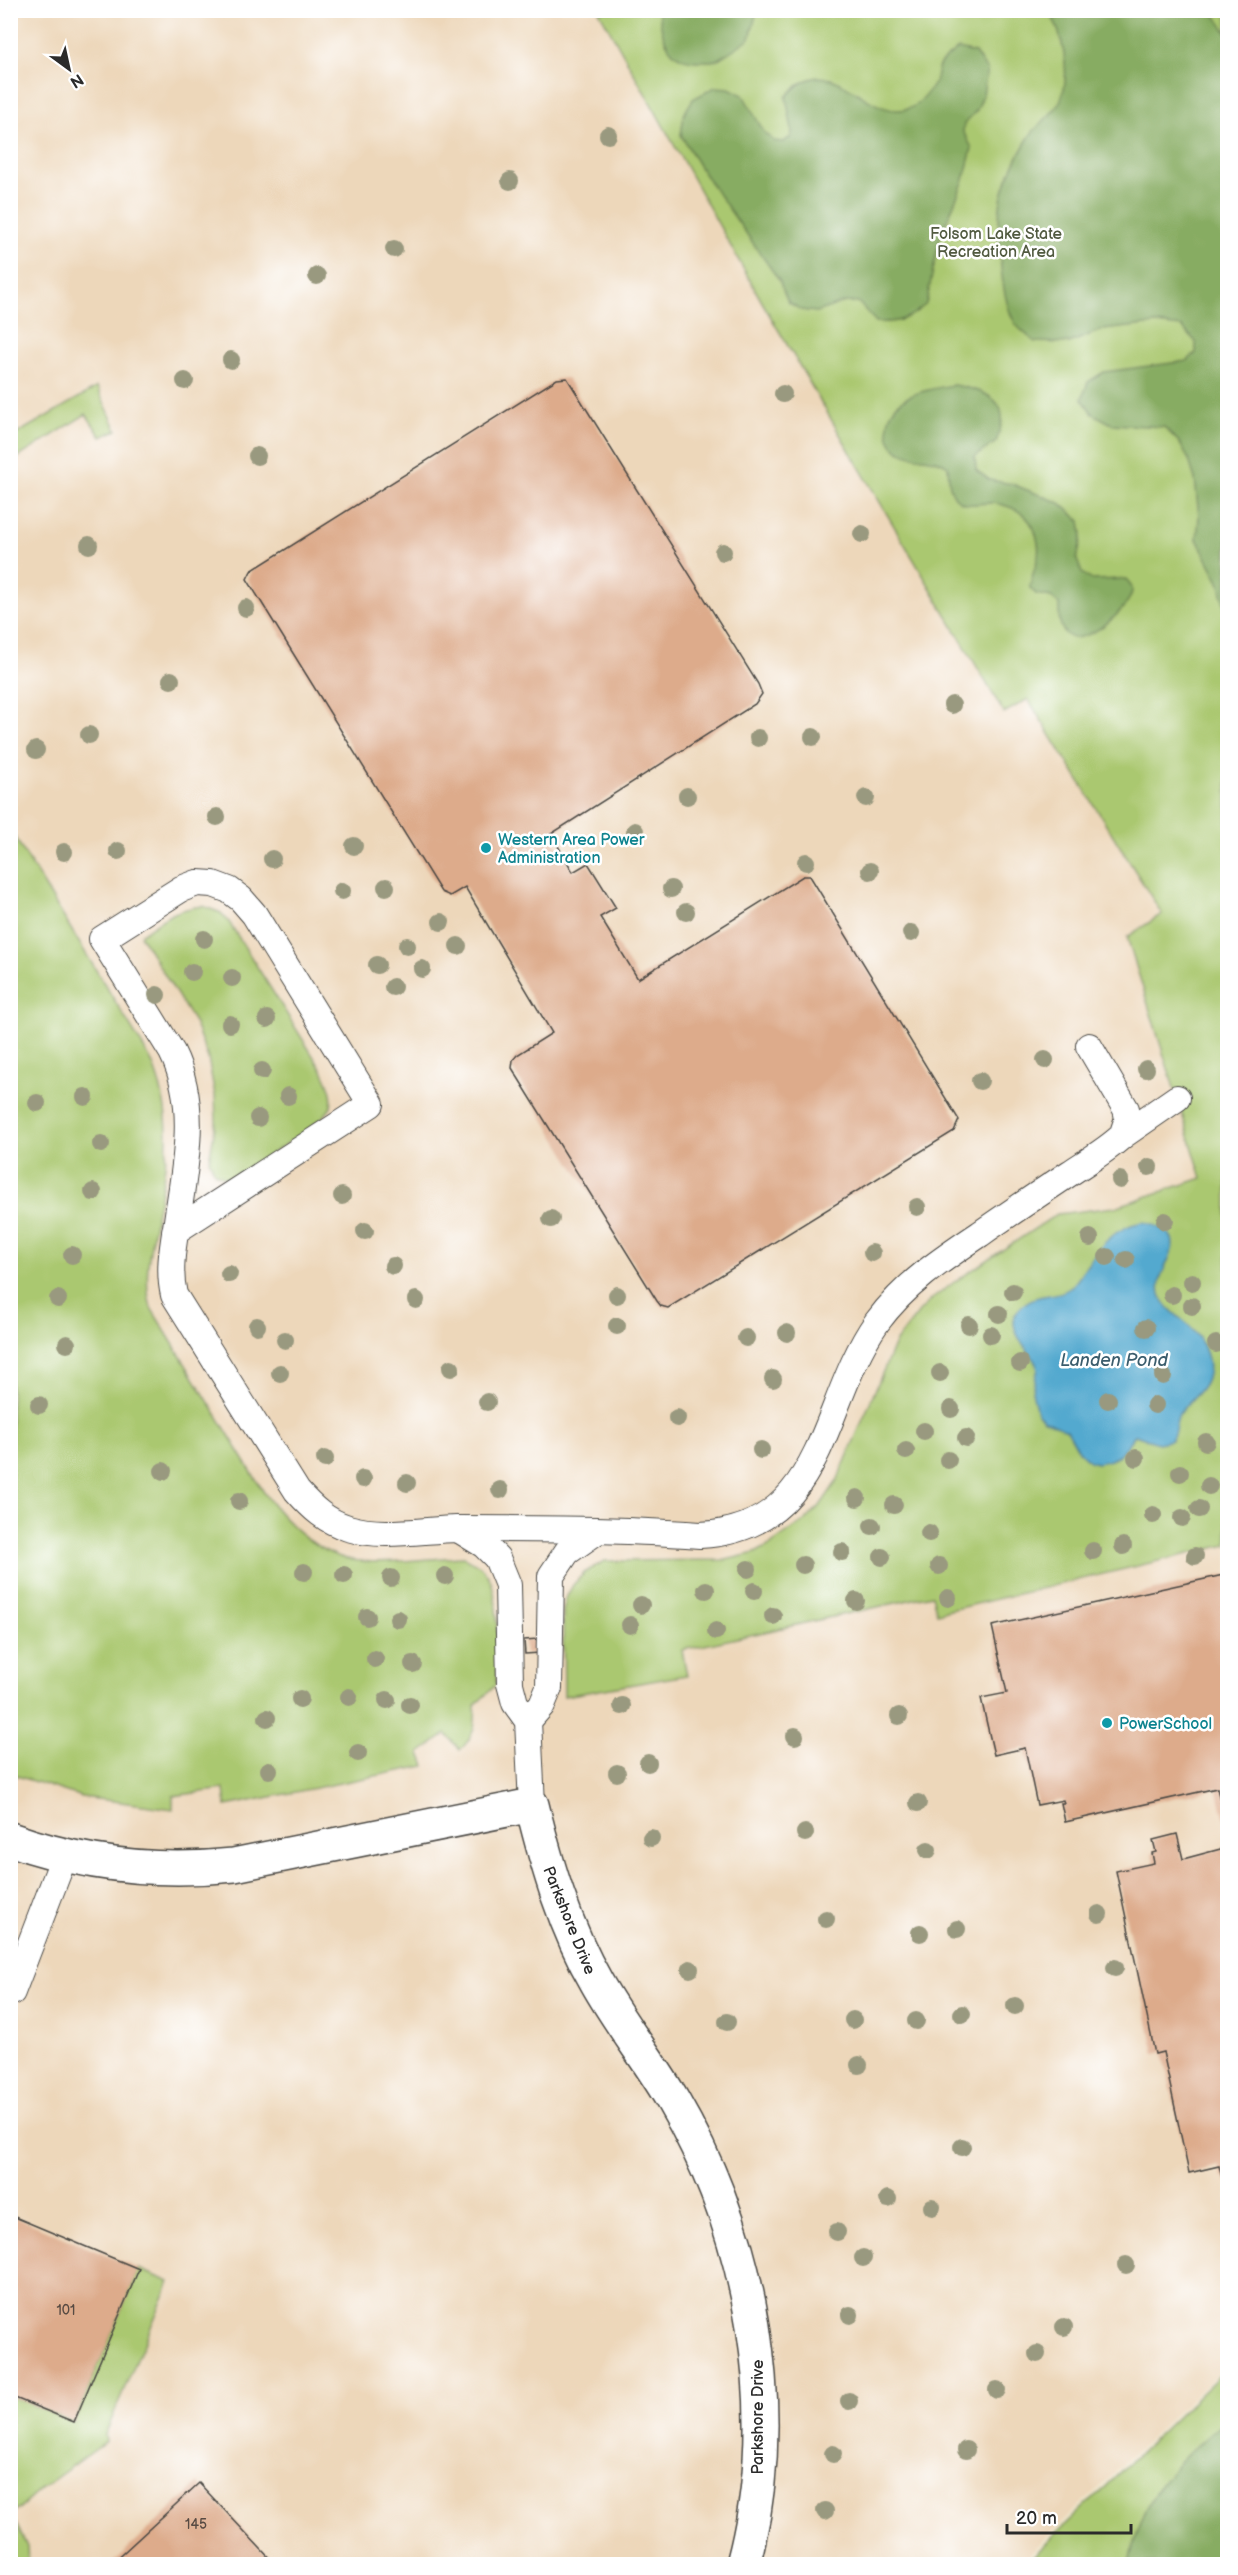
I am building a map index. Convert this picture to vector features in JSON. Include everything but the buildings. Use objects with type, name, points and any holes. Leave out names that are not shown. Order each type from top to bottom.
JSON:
[{"type":"street","points":[[10,1839],[64,1857],[139,1868],[213,1867],[532,1805]]},
{"type":"street","name":"Parkshore Drive","points":[[532,1805],[545,1859],[572,1932],[596,1982],[673,2101],[703,2159],[739,2257],[757,2355],[760,2421],[757,2486],[743,2565]]},
{"type":"lane","points":[[175,1231],[371,1104],[254,914],[241,899],[229,890],[213,884],[189,885],[102,939],[172,1052],[183,1077],[188,1104],[187,1149],[175,1231],[171,1270],[174,1295],[286,1475],[308,1503],[331,1522],[373,1532],[458,1529],[718,1534],[739,1529],[765,1516],[795,1489],[807,1474],[862,1346],[888,1307],[905,1288],[937,1263],[1177,1098]]},
{"type":"lane","points":[[1089,1046],[1126,1109],[1128,1118],[1122,1136]]},
{"type":"lane","points":[[458,1529],[484,1545],[497,1558],[505,1572],[508,1585],[510,1683],[515,1703],[528,1721],[532,1805]]},
{"type":"lane","points":[[528,1721],[542,1705],[549,1688],[551,1576],[567,1551],[597,1531]]},
{"type":"lane","points":[[12,1992],[64,1857]]},
{"type":"shaded area","points":[[11,11],[598,11],[786,342],[1204,939],[1228,1149],[1227,2365],[1019,2564],[11,2564]]},
{"type":"green space","points":[[658,10],[757,11],[750,38],[718,59],[707,61],[689,60],[674,53],[665,39]]},
{"type":"green space","name":"Folsom Lake State Recreation Area","points":[[599,11],[1227,11],[1227,1545],[937,1613],[932,1595],[682,1650],[687,1675],[564,1696],[563,1611],[566,1598],[573,1585],[584,1573],[604,1561],[726,1560],[755,1553],[770,1545],[804,1521],[820,1506],[837,1481],[895,1343],[932,1299],[1057,1214],[1115,1207],[1202,1178],[1127,937],[1162,914],[1028,699],[1004,713],[762,302]]},
{"type":"green space","points":[[1049,11],[1212,11],[1228,34],[1227,618],[1220,584],[1197,539],[1199,517],[1195,479],[1189,460],[1179,442],[1164,427],[1112,424],[1093,414],[1082,399],[1088,382],[1104,372],[1187,361],[1196,353],[1196,342],[1182,327],[1156,324],[1102,330],[1069,343],[1035,342],[1017,326],[1010,311],[1000,260],[999,224],[1002,196],[1010,173],[1029,137],[1059,104],[1064,89],[1065,66],[1062,42]]},
{"type":"green space","points":[[958,49],[975,53],[987,70],[983,95],[977,110],[964,124],[963,131],[972,148],[964,180],[940,237],[926,304],[903,319],[876,322],[859,303],[845,302],[816,312],[801,310],[788,302],[779,280],[703,172],[681,135],[684,114],[693,99],[715,87],[729,88],[743,95],[764,132],[774,141],[783,142],[791,137],[792,130],[786,97],[803,82],[819,77],[834,80],[878,105],[893,110],[910,108],[920,101],[933,85],[942,62]]},
{"type":"green space","points":[[953,385],[985,394],[992,398],[1001,410],[1002,422],[996,442],[975,457],[976,470],[990,480],[1012,484],[1060,503],[1080,521],[1082,535],[1077,560],[1082,573],[1092,580],[1126,579],[1132,587],[1129,599],[1123,607],[1095,632],[1075,638],[1067,635],[1061,624],[1059,604],[1051,597],[1036,594],[1030,588],[1039,549],[1033,527],[1024,515],[1003,505],[970,504],[958,500],[951,489],[948,466],[937,460],[905,454],[892,444],[888,427],[890,416],[902,401],[921,392]]},
{"type":"green space","points":[[97,387],[117,430],[101,437],[86,414],[11,462],[11,437]]},
{"type":"green space","points":[[11,831],[151,1060],[164,1101],[167,1141],[163,1180],[148,1265],[151,1308],[265,1494],[302,1535],[339,1557],[378,1562],[463,1557],[478,1565],[489,1577],[493,1587],[496,1614],[496,1685],[475,1705],[474,1729],[469,1740],[460,1750],[446,1734],[420,1753],[425,1766],[226,1806],[224,1789],[173,1796],[173,1809],[82,1797],[11,1774]]},
{"type":"green space","points":[[203,906],[221,913],[229,922],[322,1070],[332,1096],[331,1106],[327,1113],[317,1122],[234,1177],[227,1178],[215,1173],[209,1160],[216,1122],[215,1095],[208,1058],[194,1022],[140,935],[176,912]]},
{"type":"green space","points":[[139,2269],[170,2282],[105,2435],[106,2442],[42,2488],[12,2515],[27,2547],[28,2564],[11,2564],[10,2396],[74,2422]]},
{"type":"green space","points":[[1227,2368],[1227,2564],[1025,2564]]},
{"type":"green space","points":[[1227,2419],[1227,2564],[1129,2564],[1143,2516],[1163,2481],[1191,2451]]},
{"type":"water","name":"Landen Pond","points":[[1143,1222],[1161,1228],[1170,1235],[1173,1243],[1160,1283],[1160,1294],[1168,1307],[1198,1337],[1206,1353],[1209,1370],[1203,1386],[1179,1414],[1171,1440],[1158,1443],[1135,1435],[1119,1455],[1111,1460],[1097,1463],[1089,1461],[1079,1451],[1067,1430],[1043,1419],[1037,1413],[1032,1391],[1038,1369],[1017,1333],[1014,1318],[1026,1302],[1064,1292],[1070,1288],[1108,1239],[1124,1228]]},
{"type":"place","name":"Western Area Power Administration","points":[[486,848]]},
{"type":"place","name":"PowerSchool","points":[[1107,1723]]}]
